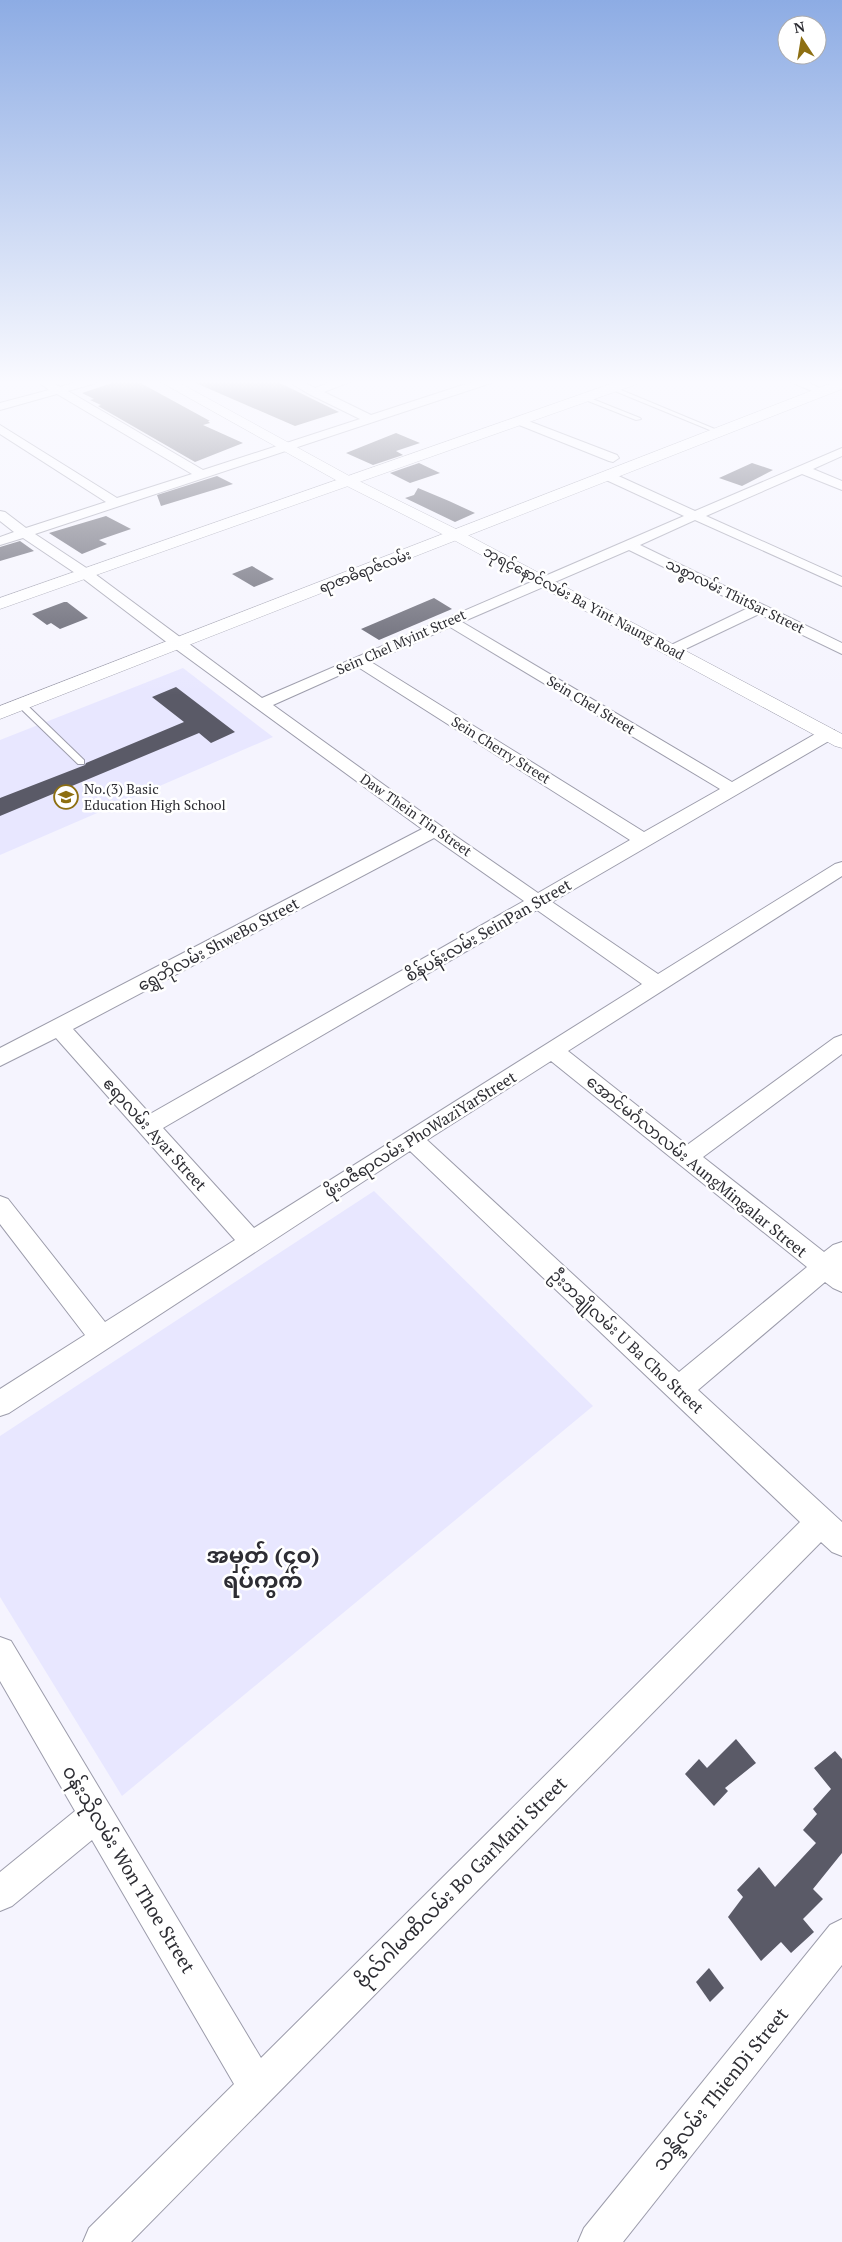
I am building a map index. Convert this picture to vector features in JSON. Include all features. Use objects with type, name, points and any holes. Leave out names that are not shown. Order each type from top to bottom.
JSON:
[{"type":"street","points":[[89,486],[116,503]]},
{"type":"street","points":[[0,541],[168,486]]},
{"type":"street","points":[[0,604],[335,486]]},
{"type":"street","name":"ဘုရင့်နောင်လမ်း Ba Yint Naung Road","points":[[357,486],[456,535],[835,738]]},
{"type":"street","name":"ရာဇာဓိရာဇ်လမ်း","points":[[0,713],[583,486]]},
{"type":"street","points":[[629,486],[842,582]]},
{"type":"street","name":"Sein Chel Myint Street","points":[[260,704],[763,486]]},
{"type":"street","name":"Daw Thein Tin Street","points":[[0,515],[86,574],[260,704],[436,830],[657,984]]},
{"type":"street","name":"သစ္စာလမ်း ThitSar Street","points":[[628,544],[842,649]]},
{"type":"street","points":[[672,650],[760,608]]},
{"type":"street","name":"Sein Chel Street","points":[[450,621],[732,789]]},
{"type":"street","points":[[824,640],[842,630]]},
{"type":"street","name":"Sein Cherry Street","points":[[359,660],[643,840]]},
{"type":"street","name":"စိန်ပန်းလမ်း SeinPan Street","points":[[148,1126],[732,789],[835,738]]},
{"type":"street","name":"ရွှေဘိုလမ်း ShweBo Street","points":[[0,1058],[436,830]]},
{"type":"street","name":"ဖိုးဝဇီရာလမ်း PhoWaziYarStreet","points":[[0,1404],[411,1139],[842,868]]},
{"type":"street","name":"ဧရာလမ်း Ayar Street","points":[[59,1027],[252,1242]]},
{"type":"street","points":[[687,1158],[842,1043]]},
{"type":"street","name":"အောင်မင်္ဂလာလမ်း AungMingalar Street","points":[[552,1050],[687,1158],[836,1267]]},
{"type":"street","name":"ဦးဘချိုလမ်း U Ba Cho Street","points":[[411,1139],[831,1532]]},
{"type":"street","points":[[0,1206],[102,1338]]},
{"type":"street","points":[[679,1389],[836,1267]]},
{"type":"street","name":"ဗိုလ်ဂါမဏိလမ်း Bo GarMani Street","points":[[103,2242],[257,2087],[831,1532]]},
{"type":"street","name":"ဝန်းသိုလမ်း Won Thoe Street","points":[[0,1652],[257,2087]]},
{"type":"street","points":[[0,1894],[96,1815]]},
{"type":"street","name":"သန္ဒိလမ်း ThienDi Street","points":[[598,2242],[842,1937]]},
{"type":"lane","points":[[22,705],[81,762]]},
{"type":"shaded area","name":"No.(3) Basic Education High School","points":[[183,668],[273,737],[0,855],[0,740]]},
{"type":"shaded area","points":[[374,1191],[593,1406],[122,1796],[0,1597],[0,1436]]},
{"type":"building","points":[[187,486],[228,486],[161,506],[157,495]]},
{"type":"building","points":[[418,488],[475,513],[455,522],[405,498],[414,495]]},
{"type":"building","points":[[106,516],[131,529],[99,540],[107,544],[82,554],[49,533]]},
{"type":"building","points":[[20,541],[34,551],[0,561],[0,547]]},
{"type":"building","points":[[252,566],[274,579],[254,587],[232,574]]},
{"type":"building","points":[[434,598],[452,609],[379,640],[361,629]]},
{"type":"building","points":[[67,602],[88,618],[60,629],[51,623],[47,625],[32,614]]},
{"type":"building","points":[[176,687],[235,732],[211,743],[199,733],[0,816],[0,798],[85,765],[184,722],[152,697]]},
{"type":"building","points":[[736,1739],[756,1763],[725,1788],[728,1791],[714,1806],[685,1774],[699,1759],[707,1768]]},
{"type":"building","points":[[835,1751],[842,1759],[842,1853],[813,1889],[823,1899],[803,1919],[814,1932],[791,1953],[781,1942],[761,1961],[728,1917],[743,1897],[737,1890],[759,1867],[775,1887],[816,1843],[803,1830],[817,1814],[813,1809],[831,1789],[814,1768]]},
{"type":"building","points":[[709,1968],[724,1988],[710,2002],[696,1982]]},
{"type":"place","name":"No.(3) Basic Education High School","points":[[66,797]]},
{"type":"district","name":"အမှတ် (၄၀) ရပ်ကွက်","points":[[263,1568]]}]
